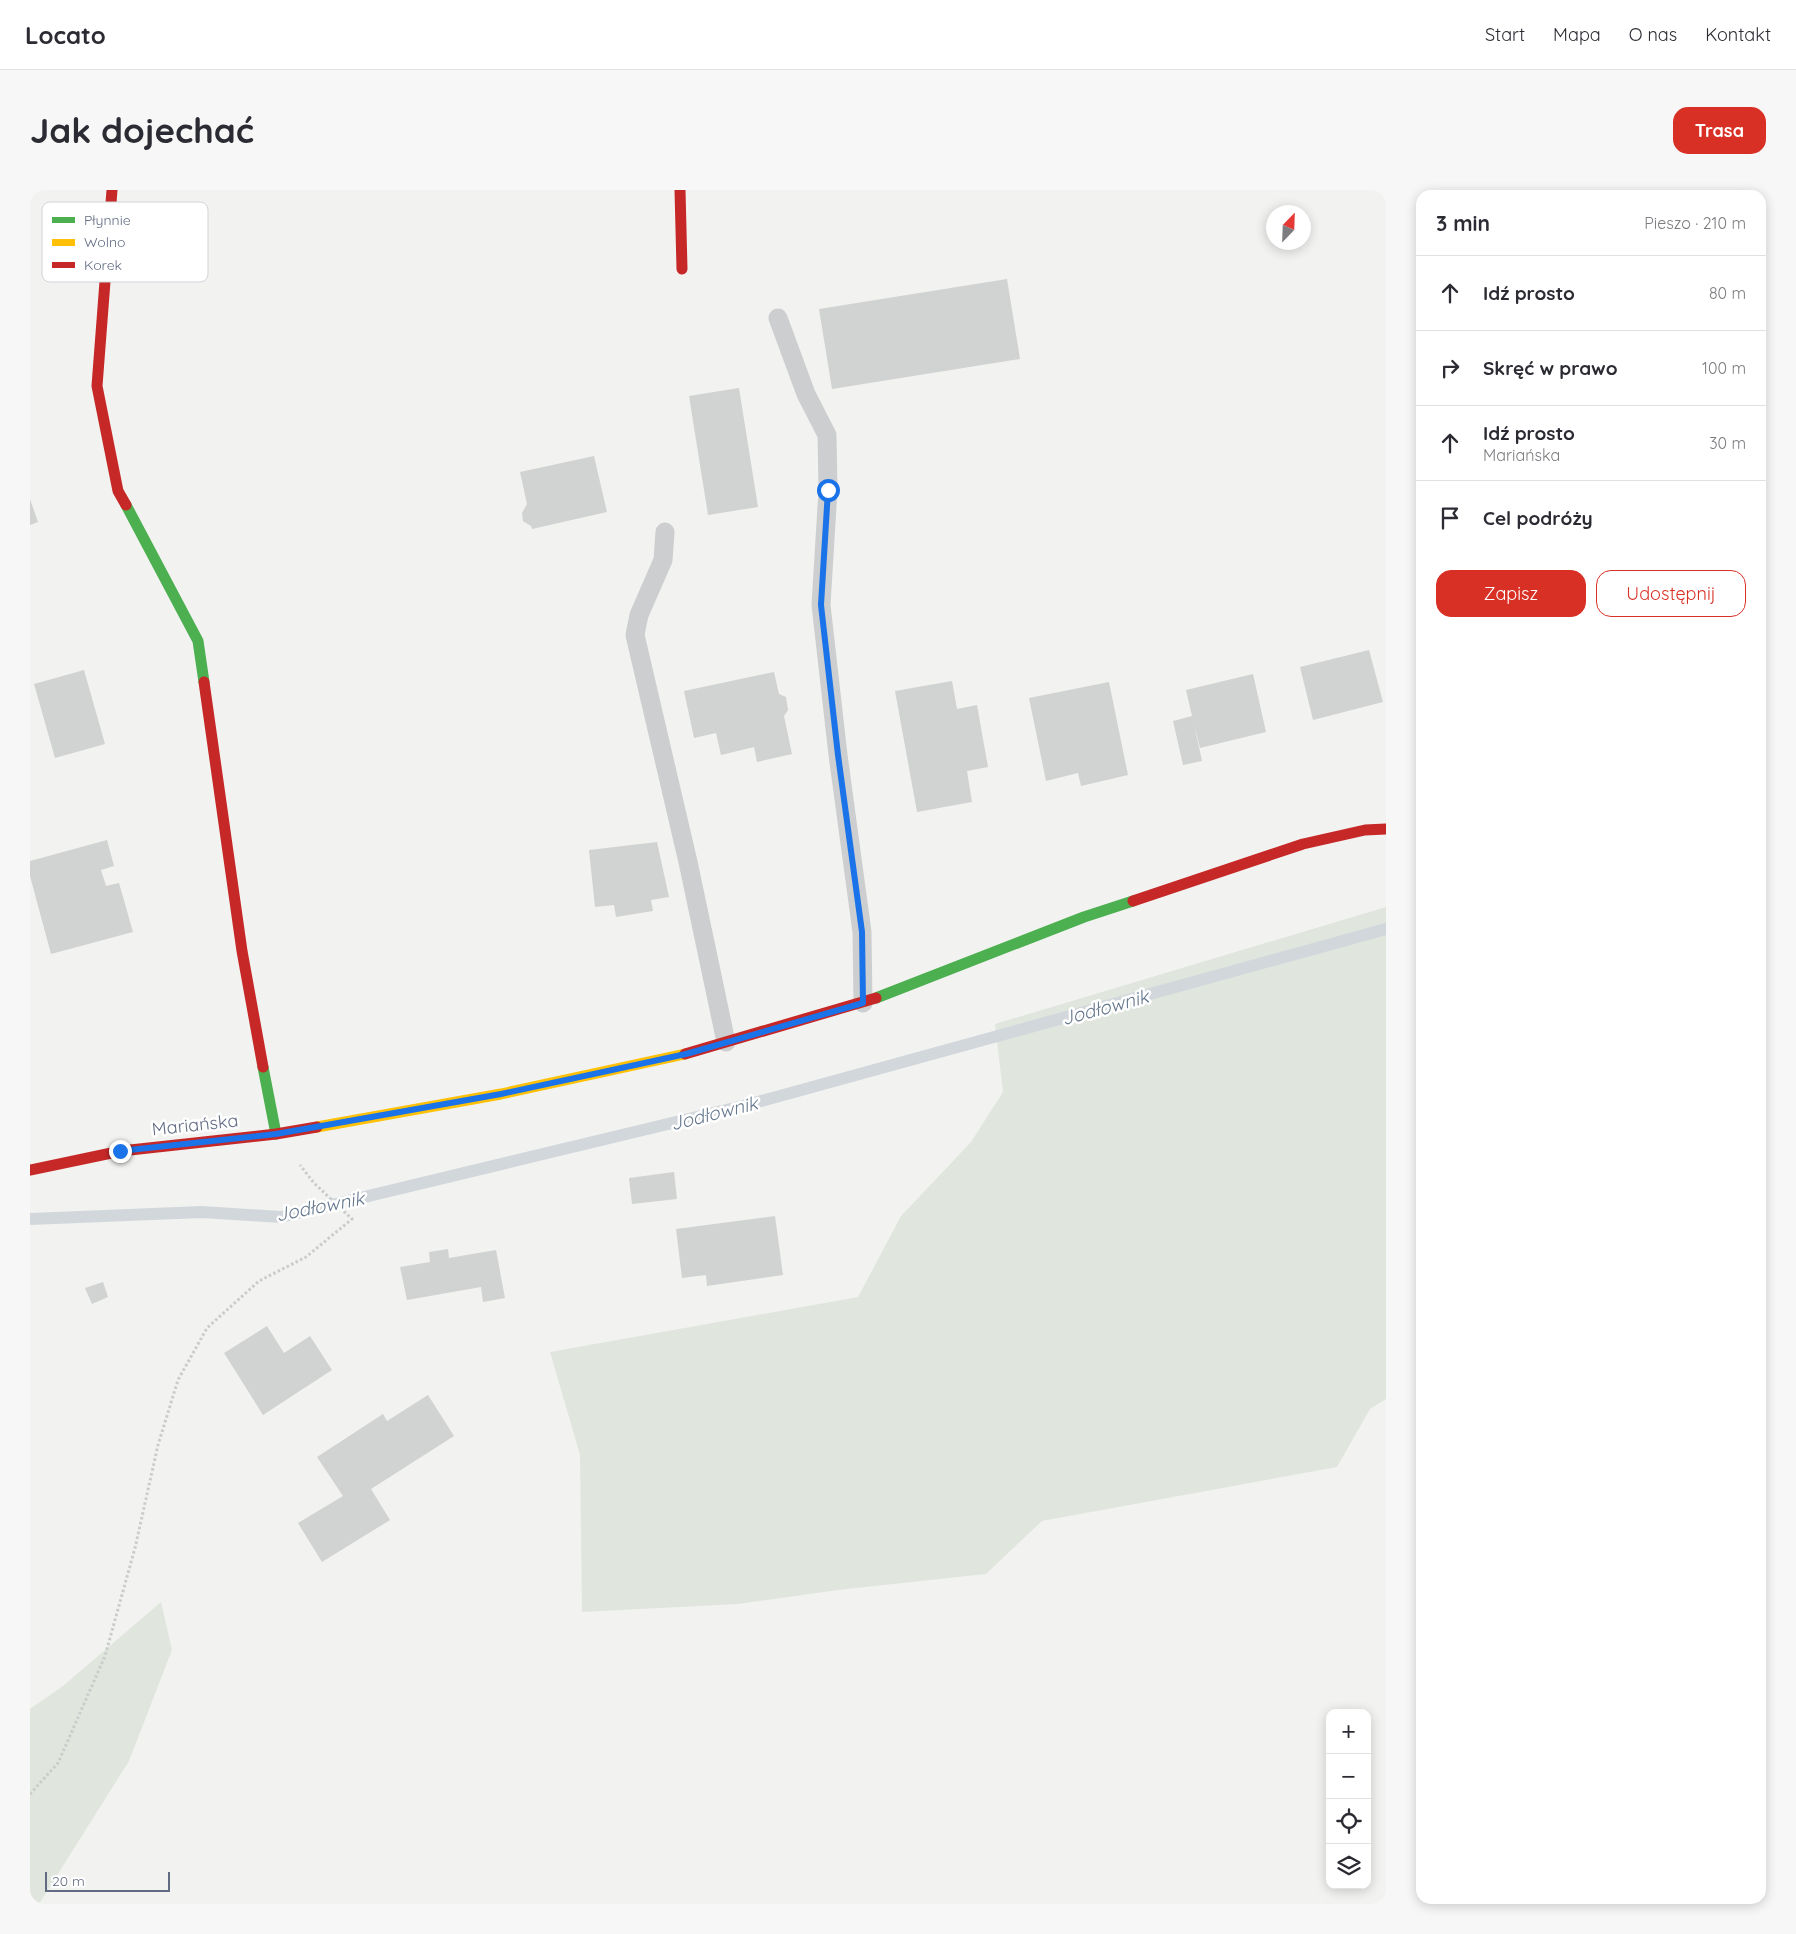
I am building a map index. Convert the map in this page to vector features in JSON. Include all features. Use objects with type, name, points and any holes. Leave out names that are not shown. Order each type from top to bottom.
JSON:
[{"type":"street","points":[[680,190],[682,270]]},
{"type":"street","points":[[105,282],[97,386],[118,491],[198,641],[242,951],[276,1134]]},
{"type":"street","name":"Mariańska","points":[[30,1170],[120,1151],[276,1134],[501,1094],[686,1054],[863,1003],[1084,917],[1303,844],[1365,830],[1386,829]]},
{"type":"lane","points":[[778,318],[806,394],[827,435],[828,490],[821,605],[838,755],[862,932],[863,1003]]},
{"type":"lane","points":[[665,532],[663,560],[639,615],[636,635],[688,862],[726,1042]]},
{"type":"path","points":[[30,1794],[58,1763],[105,1656],[135,1548],[158,1445],[178,1380],[207,1328],[259,1281],[306,1256],[352,1219],[314,1183]]},
{"type":"shaded area","points":[[1386,907],[1386,1399],[1370,1409],[1337,1467],[1042,1521],[986,1574],[838,1590],[738,1604],[582,1612],[580,1455],[550,1352],[858,1297],[901,1216],[971,1142],[1003,1092],[995,1024]]},
{"type":"shaded area","points":[[161,1602],[172,1650],[129,1761],[39,1904],[30,1904],[30,1709],[63,1686]]},
{"type":"building","points":[[1007,279],[1020,359],[832,389],[819,309]]},
{"type":"building","points":[[739,388],[758,507],[708,515],[689,396]]},
{"type":"building","points":[[594,456],[607,512],[532,529],[531,526],[523,521],[522,513],[527,504],[520,472]]},
{"type":"building","points":[[30,499],[38,522],[30,525]]},
{"type":"building","points":[[1369,650],[1383,702],[1313,720],[1300,667]]},
{"type":"building","points":[[84,670],[105,744],[55,758],[34,684]]},
{"type":"building","points":[[774,672],[779,694],[786,697],[788,710],[784,716],[792,754],[757,762],[754,747],[721,755],[716,733],[694,738],[684,691]]},
{"type":"building","points":[[1253,674],[1266,732],[1200,748],[1194,724],[1202,761],[1183,765],[1173,721],[1192,716],[1186,690]]},
{"type":"building","points":[[952,681],[957,709],[977,705],[988,767],[967,771],[972,802],[917,812],[895,691]]},
{"type":"building","points":[[1109,682],[1128,775],[1081,786],[1078,773],[1046,781],[1029,698]]},
{"type":"building","points":[[107,840],[114,866],[101,870],[106,886],[119,883],[133,932],[51,954],[30,876],[30,861]]},
{"type":"building","points":[[657,842],[669,897],[651,900],[653,911],[616,917],[614,905],[595,907],[589,850]]},
{"type":"building","points":[[674,1172],[677,1199],[632,1204],[629,1178]]},
{"type":"building","points":[[775,1216],[783,1275],[707,1286],[706,1275],[682,1278],[676,1229]]},
{"type":"building","points":[[448,1249],[449,1258],[496,1250],[505,1298],[483,1302],[481,1287],[407,1300],[400,1267],[430,1262],[429,1252]]},
{"type":"building","points":[[103,1282],[108,1297],[92,1304],[85,1288]]},
{"type":"building","points":[[267,1326],[284,1353],[310,1336],[332,1370],[263,1415],[224,1353]]},
{"type":"building","points":[[428,1395],[454,1436],[371,1489],[390,1520],[322,1562],[298,1523],[343,1496],[317,1457],[383,1414],[387,1421]]},
{"type":"waterway","name":"Jodłownik","points":[[30,1219],[202,1212],[281,1217],[747,1105],[1386,929]]},
{"type":"traffic: fast","points":[[126,505],[198,641],[204,682]]},
{"type":"traffic: fast","points":[[876,998],[1084,917],[1133,901]]},
{"type":"traffic: fast","points":[[263,1067],[276,1134]]},
{"type":"traffic: slow","points":[[317,1127],[501,1094],[685,1054]]},
{"type":"traffic: jam","points":[[111,202],[112,190]]},
{"type":"traffic: jam","points":[[680,190],[682,269]]},
{"type":"traffic: jam","points":[[105,282],[97,386],[118,491],[126,505]]},
{"type":"traffic: jam","points":[[204,682],[242,951],[263,1067]]},
{"type":"traffic: jam","points":[[1133,901],[1303,844],[1365,830],[1386,829]]},
{"type":"traffic: jam","points":[[685,1054],[876,998]]},
{"type":"traffic: jam","points":[[30,1170],[121,1151],[276,1134],[317,1127]]},
{"type":"route","points":[[120,1151],[276,1134],[501,1094],[686,1054],[863,1003],[862,932],[838,755],[821,605],[828,490]]}]
